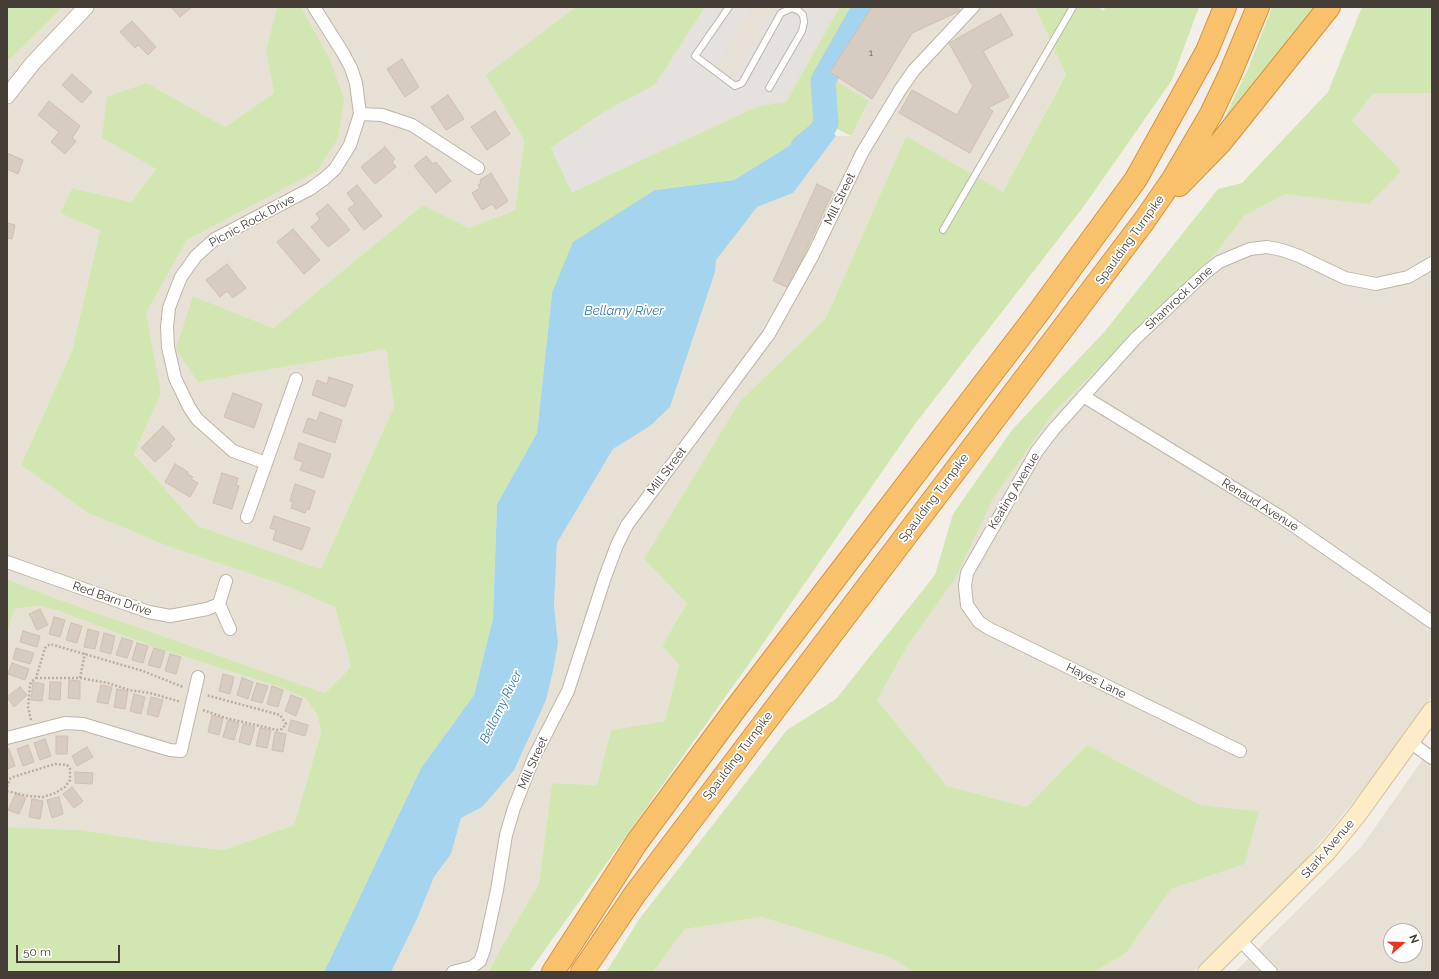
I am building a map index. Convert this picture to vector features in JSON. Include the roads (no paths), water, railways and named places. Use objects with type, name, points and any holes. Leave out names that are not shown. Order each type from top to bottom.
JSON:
[{"type":"highway","points":[[553,972],[642,835],[736,708],[1038,313],[1136,179],[1207,51],[1225,7]]},
{"type":"highway","name":"Spaulding Turnpike","points":[[582,972],[635,894],[1144,221],[1173,179],[1211,114],[1230,74],[1258,7]]},
{"type":"highway","points":[[1144,221],[1221,142],[1328,7]]},
{"type":"main road","name":"Stark Avenue","points":[[1207,972],[1326,853],[1357,815],[1432,711]]},
{"type":"street","points":[[7,96],[33,63],[86,7]]},
{"type":"street","name":"Picnic Rock Drive","points":[[266,463],[233,450],[197,419],[188,407],[175,378],[170,361],[167,327],[169,308],[181,277],[196,256],[205,247],[215,239],[310,189],[335,169],[350,145],[360,114],[356,83],[351,68],[314,7]]},
{"type":"street","name":"Mill Street","points":[[453,972],[472,967],[480,961],[484,950],[497,890],[506,835],[514,808],[534,757],[568,691],[605,577],[617,545],[627,525],[769,334],[803,276],[862,153],[900,90],[914,70],[973,7]]},
{"type":"street","points":[[360,114],[382,115],[412,125],[478,168]]},
{"type":"street","name":"Shamrock Lane","points":[[1083,396],[1136,339],[1205,273],[1219,262],[1233,255],[1250,249],[1267,248],[1282,250],[1345,278],[1376,284],[1408,277],[1432,263]]},
{"type":"street","points":[[247,516],[296,379]]},
{"type":"street","name":"Keating Avenue","points":[[965,596],[967,573],[1037,451],[1083,396]]},
{"type":"street","name":"Renaud Avenue","points":[[1083,396],[1281,518],[1432,622]]},
{"type":"street","name":"Red Barn Drive","points":[[7,562],[159,615],[178,616],[207,609],[219,604]]},
{"type":"street","points":[[226,581],[219,604],[230,629]]},
{"type":"street","name":"Hayes Lane","points":[[965,596],[972,614],[988,628],[1240,751]]},
{"type":"street","points":[[7,738],[65,723],[83,724],[170,750],[181,751],[198,677]]},
{"type":"street","points":[[1410,742],[1432,758]]},
{"type":"street","points":[[1240,940],[1271,972]]},
{"type":"lane","points":[[728,7],[695,56],[735,86],[742,83],[781,13],[792,8],[799,11],[803,15],[804,22],[802,31],[769,88]]},
{"type":"lane","points":[[943,230],[1073,7]]},
{"type":"water","name":"Bellamy River","points":[[826,123],[836,136],[793,193],[757,207],[716,260],[715,272],[670,407],[650,426],[613,449],[557,543],[554,606],[558,643],[553,671],[546,700],[514,770],[482,807],[461,818],[451,854],[434,877],[417,919],[391,972],[324,972],[421,768],[474,695],[493,618],[497,504],[537,433],[552,293],[573,242],[655,190],[734,180]]},
{"type":"waterway","name":"Bellamy River","points":[[803,147],[821,132],[826,123],[823,81],[865,7]]}]
